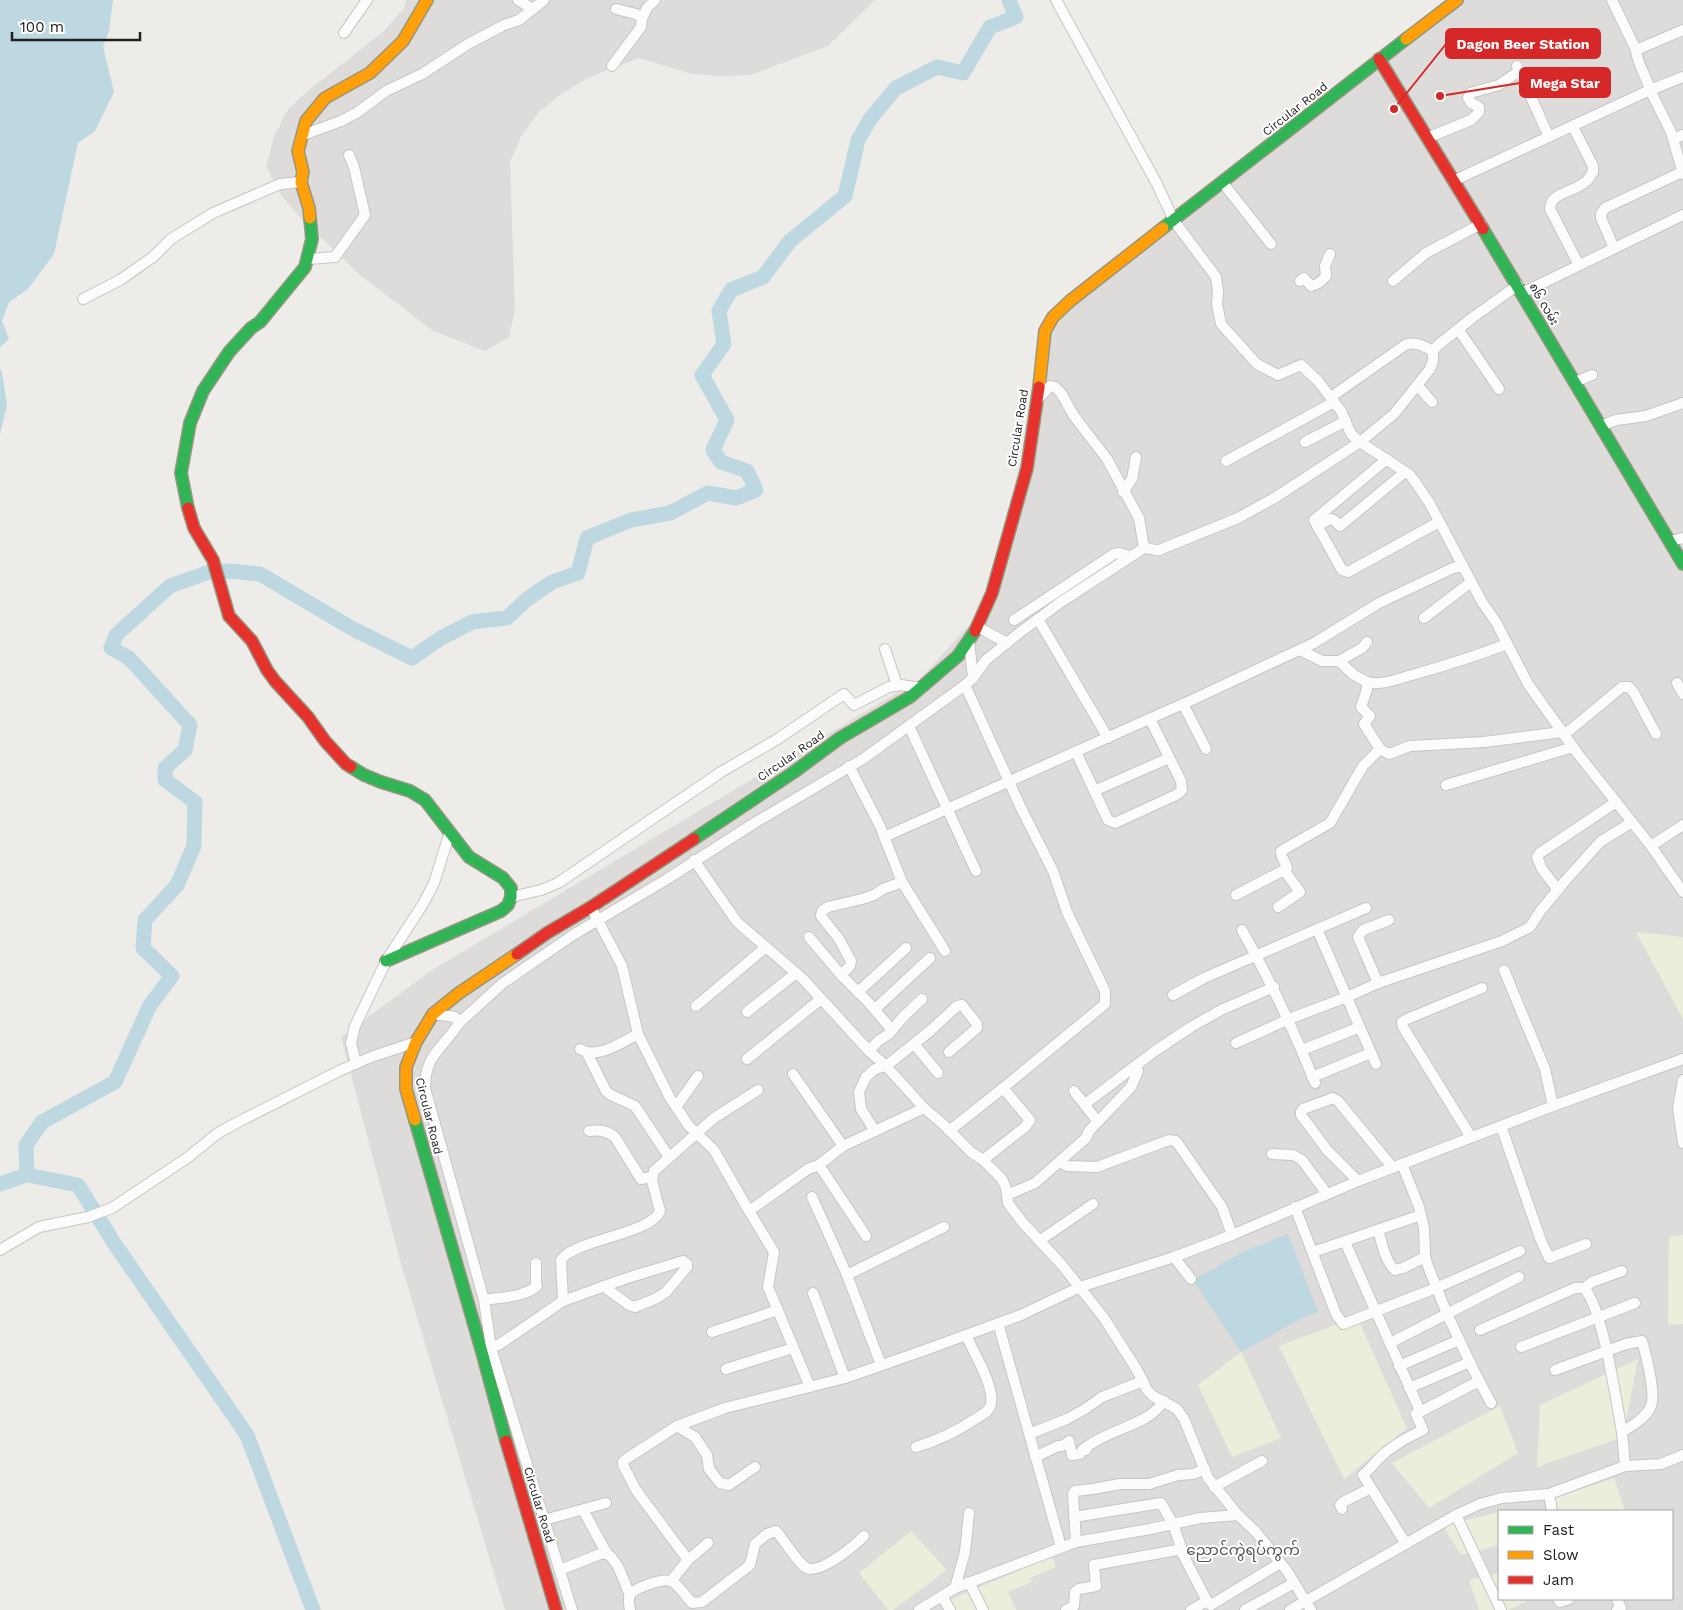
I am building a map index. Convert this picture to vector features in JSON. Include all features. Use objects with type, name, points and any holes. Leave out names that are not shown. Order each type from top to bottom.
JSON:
[{"type":"main road","points":[[386,961],[501,910],[508,905],[511,897],[511,888],[503,878],[469,857],[425,800],[410,791],[364,775],[346,764],[267,670],[252,641],[229,616],[224,605],[213,560],[194,528],[187,505],[181,473],[190,424],[204,391],[219,366],[251,328],[260,322],[275,304],[305,267],[308,259],[312,239],[312,223],[301,182],[303,172],[298,151],[306,121],[325,98],[370,74],[403,40],[427,0]]},
{"type":"main road","name":"Circular Road","points":[[556,1610],[513,1468],[486,1350],[406,1089],[406,1067],[416,1042],[433,1014],[459,993],[547,933],[592,907],[794,772],[840,738],[910,698],[958,656],[978,627],[992,593],[1026,468],[1038,399],[1045,331],[1053,318],[1070,301],[1457,0]]},
{"type":"main road","name":"၈၆ လမ်း","points":[[1379,60],[1481,224],[1683,564]]},
{"type":"street","points":[[344,33],[367,0]]},
{"type":"street","points":[[518,0],[533,9]]},
{"type":"street","points":[[303,135],[341,121],[358,112],[386,91],[422,74],[468,44],[504,25],[519,20],[544,0]]},
{"type":"street","points":[[612,66],[641,27],[642,18],[647,8],[655,0]]},
{"type":"street","points":[[1056,0],[1157,184],[1174,221],[1216,276],[1217,304],[1221,324],[1257,364],[1278,375],[1301,365],[1318,381],[1341,411],[1351,434],[1410,475],[1439,522],[1528,684],[1563,733],[1651,846],[1683,892]]},
{"type":"street","points":[[1612,0],[1636,50],[1650,90],[1678,137],[1683,173],[1605,208],[1601,218],[1614,248]]},
{"type":"street","points":[[616,9],[636,14],[642,18]]},
{"type":"street","points":[[1636,50],[1683,30]]},
{"type":"street","points":[[1427,138],[1471,120],[1480,112],[1479,107],[1468,98],[1470,93],[1499,84],[1518,69],[1549,137]]},
{"type":"street","points":[[1453,181],[1528,145],[1573,127],[1650,90],[1683,77]]},
{"type":"street","points":[[1573,127],[1593,166],[1593,172],[1579,186],[1556,196],[1550,203],[1550,209],[1579,265]]},
{"type":"street","points":[[308,259],[335,257],[365,215],[354,167],[349,155]]},
{"type":"street","points":[[83,299],[120,280],[153,257],[171,239],[213,213],[280,184],[301,182]]},
{"type":"street","points":[[1223,183],[1271,244]]},
{"type":"street","points":[[572,1610],[544,1520],[486,1350],[484,1300],[425,1088],[425,1075],[429,1063],[458,1023],[503,983],[597,919],[863,759],[969,682],[986,660],[1038,619],[1130,556],[1144,548],[1150,548],[1155,551],[1159,550],[1238,518],[1276,497],[1360,442],[1394,414],[1430,369],[1433,361],[1433,351],[1458,329],[1520,289],[1579,265],[1683,215]]},
{"type":"street","points":[[1393,281],[1426,253],[1481,224]]},
{"type":"street","points":[[1300,281],[1304,278],[1310,286],[1314,286],[1322,280],[1326,276],[1325,266],[1330,254]]},
{"type":"street","points":[[1458,329],[1499,389]]},
{"type":"street","points":[[1226,461],[1332,400],[1405,345],[1412,343],[1421,344],[1433,351]]},
{"type":"street","points":[[1575,382],[1592,375]]},
{"type":"street","points":[[1418,385],[1432,402]]},
{"type":"street","points":[[1038,399],[1050,386],[1055,387],[1061,393],[1074,416],[1107,460],[1139,518],[1144,548]]},
{"type":"street","points":[[1601,426],[1616,420],[1646,416],[1683,403]]},
{"type":"street","points":[[1305,442],[1346,421]]},
{"type":"street","points":[[1123,492],[1132,479],[1136,457]]},
{"type":"street","points":[[1387,459],[1314,521],[1344,572],[1348,572],[1439,522]]},
{"type":"street","points":[[1317,526],[1330,519],[1340,526],[1405,472]]},
{"type":"street","points":[[1670,541],[1683,538]]},
{"type":"street","points":[[1014,620],[1114,554],[1119,553],[1130,556]]},
{"type":"street","points":[[884,837],[1108,738],[1300,650],[1379,603],[1453,568],[1463,566]]},
{"type":"street","points":[[1424,618],[1471,582]]},
{"type":"street","points":[[1038,619],[1108,738]]},
{"type":"street","points":[[978,627],[1007,643]]},
{"type":"street","points":[[949,1130],[1105,1004],[1105,991],[1067,912],[1053,871],[1009,781],[969,682],[969,641]]},
{"type":"street","points":[[1300,650],[1322,660],[1340,661],[1362,648],[1367,642]]},
{"type":"street","points":[[1340,661],[1354,675],[1367,682],[1376,684],[1470,658],[1507,644]]},
{"type":"street","points":[[885,649],[897,685]]},
{"type":"street","points":[[1367,682],[1367,690],[1362,707],[1370,716],[1364,724],[1380,749],[1389,754],[1410,746],[1484,742],[1563,733],[1622,687],[1629,688],[1634,692],[1656,734]]},
{"type":"street","points":[[1677,683],[1683,694]]},
{"type":"street","points":[[511,897],[541,890],[558,883],[705,783],[776,740],[844,694],[854,705],[889,687],[897,685],[921,688]]},
{"type":"street","points":[[1183,704],[1206,749]]},
{"type":"street","points":[[1076,752],[1108,820],[1115,823],[1178,794],[1182,790],[1181,781],[1150,719]]},
{"type":"street","points":[[909,726],[976,870]]},
{"type":"street","points":[[1446,785],[1574,747]]},
{"type":"street","points":[[1236,895],[1287,868],[1280,855],[1281,850],[1330,823],[1363,766],[1380,749]]},
{"type":"street","points":[[1094,791],[1169,758]]},
{"type":"street","points":[[849,766],[870,804],[902,882],[945,951]]},
{"type":"street","points":[[1558,890],[1542,869],[1537,857],[1545,848],[1616,802]]},
{"type":"street","points":[[1236,1043],[1289,1019],[1347,997],[1378,982],[1502,941],[1530,927],[1541,910],[1600,842],[1632,822]]},
{"type":"street","points":[[1651,846],[1683,825]]},
{"type":"street","points":[[356,1064],[351,1043],[354,1026],[386,961],[423,904],[434,882],[450,832]]},
{"type":"street","points":[[694,860],[737,922],[796,973],[924,1108],[1002,1179],[1008,1203],[1104,1318],[1148,1390],[1154,1396],[1177,1409],[1184,1419],[1208,1478],[1238,1515],[1256,1532],[1280,1563],[1308,1606]]},
{"type":"street","points":[[1278,907],[1300,892],[1284,870]]},
{"type":"street","points":[[841,975],[850,966],[850,961],[839,939],[821,916],[822,911],[828,907],[862,899],[902,882]]},
{"type":"street","points":[[592,907],[622,966],[638,1034],[676,1107],[689,1126],[714,1150],[774,1252],[768,1287],[810,1387]]},
{"type":"street","points":[[1173,995],[1204,978],[1256,954],[1366,908]]},
{"type":"street","points":[[1378,982],[1358,937],[1363,930],[1389,920]]},
{"type":"street","points":[[1317,929],[1376,1064]]},
{"type":"street","points":[[1242,930],[1274,987],[1314,1080],[1372,1053]]},
{"type":"street","points":[[808,937],[892,1030]]},
{"type":"street","points":[[696,1006],[766,947]]},
{"type":"street","points":[[858,992],[906,948]]},
{"type":"street","points":[[875,1009],[930,958]]},
{"type":"street","points":[[1504,970],[1545,1069],[1553,1106]]},
{"type":"street","points":[[747,1012],[796,973]]},
{"type":"street","points":[[1085,1104],[1178,1036],[1222,1010],[1274,987]]},
{"type":"street","points":[[1471,1137],[1403,1027],[1402,1022],[1482,988]]},
{"type":"street","points":[[747,1059],[821,999]]},
{"type":"street","points":[[869,1051],[878,1041],[889,1034],[922,999]]},
{"type":"street","points":[[875,1131],[861,1109],[859,1092],[866,1077],[875,1069],[886,1066],[957,1006],[962,1005],[977,1024],[977,1028],[949,1052]]},
{"type":"street","points":[[433,1014],[455,1017],[458,1023]]},
{"type":"street","points":[[1302,1050],[1360,1027]]},
{"type":"street","points":[[638,1034],[593,1054],[584,1051],[606,1091],[635,1106],[669,1157]]},
{"type":"street","points":[[0,1250],[39,1227],[88,1217],[112,1208],[187,1158],[222,1131],[356,1064],[416,1042]]},
{"type":"street","points":[[914,1044],[938,1073]]},
{"type":"street","points":[[688,1560],[636,1490],[623,1465],[626,1459],[677,1426],[726,1408],[845,1378],[966,1335],[1021,1315],[1080,1287],[1232,1235],[1358,1181],[1471,1137],[1682,1061]]},
{"type":"street","points":[[1007,1195],[1035,1183],[1086,1138],[1089,1131],[1131,1087],[1138,1071],[1136,1066]]},
{"type":"street","points":[[793,1074],[843,1146]]},
{"type":"street","points":[[676,1107],[698,1076]]},
{"type":"street","points":[[1683,1080],[1678,1108],[1683,1143]]},
{"type":"street","points":[[982,1160],[1025,1127],[1030,1120],[1003,1088]]},
{"type":"street","points":[[563,1301],[561,1260],[563,1256],[576,1249],[648,1222],[659,1214],[660,1211],[652,1181],[654,1171],[714,1118],[758,1090]]},
{"type":"street","points":[[1074,1091],[1098,1122]]},
{"type":"street","points":[[1358,1181],[1327,1150],[1301,1115],[1304,1109],[1333,1098],[1338,1101],[1397,1166],[1421,1215],[1424,1228],[1425,1257],[1436,1288],[1459,1340],[1491,1403]]},
{"type":"street","points":[[749,1211],[843,1146],[924,1108]]},
{"type":"street","points":[[1501,1126],[1540,1238],[1549,1258],[1586,1244]]},
{"type":"street","points":[[589,1131],[603,1130],[615,1137],[641,1179],[652,1176]]},
{"type":"street","points":[[1060,1162],[1067,1166],[1097,1167],[1169,1140],[1176,1141],[1222,1207],[1232,1235]]},
{"type":"street","points":[[1272,1154],[1293,1155],[1302,1160],[1328,1194]]},
{"type":"street","points":[[819,1164],[866,1236]]},
{"type":"street","points":[[812,1197],[847,1275],[881,1365]]},
{"type":"street","points":[[1039,1241],[1093,1204]]},
{"type":"street","points":[[1295,1207],[1336,1314],[1343,1324],[1436,1288],[1520,1251]]},
{"type":"street","points":[[1313,1252],[1421,1215]]},
{"type":"street","points":[[847,1275],[944,1227]]},
{"type":"street","points":[[1378,1230],[1391,1267],[1396,1270],[1425,1257]]},
{"type":"street","points":[[1345,1242],[1420,1411]]},
{"type":"street","points":[[1174,1256],[1191,1279]]},
{"type":"street","points":[[486,1350],[500,1344],[563,1301],[603,1286],[683,1261],[687,1264],[687,1267],[666,1292],[657,1298],[635,1306],[629,1305],[603,1286]]},
{"type":"street","points":[[484,1300],[520,1295],[531,1291],[537,1286],[536,1263]]},
{"type":"street","points":[[1480,1330],[1575,1288],[1584,1288],[1592,1282],[1622,1270]]},
{"type":"street","points":[[1390,1343],[1519,1277]]},
{"type":"street","points":[[1584,1288],[1588,1292],[1597,1316],[1606,1351],[1622,1432],[1625,1466]]},
{"type":"street","points":[[814,1293],[845,1378]]},
{"type":"street","points":[[1521,1347],[1635,1302]]},
{"type":"street","points":[[712,1332],[778,1310]]},
{"type":"street","points":[[998,1323],[1061,1547]]},
{"type":"street","points":[[916,1447],[958,1431],[989,1411],[992,1403],[990,1388],[966,1335]]},
{"type":"street","points":[[1399,1366],[1459,1340]]},
{"type":"street","points":[[1555,1370],[1626,1344],[1642,1341],[1647,1356],[1652,1405],[1646,1414],[1633,1426],[1622,1432]]},
{"type":"street","points":[[726,1369],[793,1348]]},
{"type":"street","points":[[1410,1388],[1470,1362]]},
{"type":"street","points":[[1028,1434],[1067,1419],[1085,1409],[1102,1396],[1143,1381]]},
{"type":"street","points":[[1406,1544],[1363,1475],[1388,1450],[1407,1437],[1423,1430],[1416,1414],[1479,1381]]},
{"type":"street","points":[[1035,1457],[1062,1446],[1069,1441],[1072,1455],[1080,1454],[1083,1449],[1086,1450],[1085,1448],[1106,1435],[1146,1418],[1164,1401]]},
{"type":"street","points":[[677,1426],[695,1437],[707,1455],[709,1470],[720,1483],[729,1485],[756,1467]]},
{"type":"street","points":[[1290,1610],[1308,1606],[1406,1544],[1456,1515],[1480,1504],[1502,1498],[1549,1494],[1625,1466],[1661,1464],[1683,1455]]},
{"type":"street","points":[[1214,1487],[1262,1461]]},
{"type":"street","points":[[1076,1542],[1073,1494],[1078,1490],[1093,1490],[1120,1484],[1148,1484],[1178,1475],[1193,1474],[1205,1469]]},
{"type":"street","points":[[1342,1509],[1340,1505],[1343,1502],[1371,1488]]},
{"type":"street","points":[[1549,1494],[1552,1510]]},
{"type":"street","points":[[1074,1517],[1161,1503],[1173,1524],[1182,1547],[1180,1549],[1211,1605],[1280,1563]]},
{"type":"street","points":[[544,1520],[606,1504]]},
{"type":"street","points":[[583,1510],[607,1554],[618,1568],[630,1596],[630,1610]]},
{"type":"street","points":[[955,1588],[965,1552],[968,1513]]},
{"type":"street","points":[[919,1610],[955,1588],[1076,1542],[1200,1518],[1238,1515]]},
{"type":"street","points":[[1456,1515],[1501,1610]]},
{"type":"street","points":[[630,1596],[642,1587],[666,1580],[671,1581],[692,1603],[705,1600],[750,1565],[755,1544],[771,1532],[776,1531],[804,1567],[812,1569],[822,1567],[864,1536]]},
{"type":"street","points":[[671,1581],[688,1560],[708,1543]]},
{"type":"street","points":[[1066,1610],[1074,1606],[1075,1592],[1079,1589],[1096,1586],[1094,1564],[1180,1549]]},
{"type":"street","points":[[560,1570],[600,1554],[607,1554]]},
{"type":"street","points":[[969,1582],[984,1610]]},
{"type":"street","points":[[1245,1610],[1294,1583]]},
{"type":"street","points":[[942,1596],[950,1610]]},
{"type":"street","points":[[1191,1610],[1207,1600]]},
{"type":"street","points":[[1617,1600],[1621,1608],[1617,1610]]},
{"type":"shaded area","points":[[406,0],[875,0],[828,46],[751,75],[692,74],[639,58],[586,79],[560,95],[538,113],[521,137],[510,162],[515,309],[509,337],[485,351],[433,331],[360,275],[299,216],[280,194],[266,166],[274,137],[288,109],[309,90],[383,32],[404,8]]},
{"type":"shaded area","points":[[1455,0],[1683,0],[1683,1610],[505,1610],[401,1264],[341,1037],[432,970],[920,679],[999,592],[1045,321]]},
{"type":"green space","points":[[1636,932],[1683,937],[1683,1019]]},
{"type":"green space","points":[[1683,1235],[1683,1324],[1668,1325],[1669,1237]]},
{"type":"green space","points":[[1357,1317],[1407,1428],[1344,1479],[1279,1346]]},
{"type":"green space","points":[[1241,1352],[1281,1438],[1232,1457],[1198,1385]]},
{"type":"green space","points":[[1638,1359],[1623,1437],[1537,1467],[1540,1405]]},
{"type":"green space","points":[[1500,1406],[1518,1453],[1429,1508],[1392,1463]]},
{"type":"green space","points":[[1614,1478],[1625,1510],[1557,1510],[1555,1498]]},
{"type":"green space","points":[[1498,1512],[1498,1545],[1461,1555],[1443,1526]]},
{"type":"green space","points":[[911,1531],[947,1570],[893,1610],[888,1610],[859,1573]]},
{"type":"green space","points":[[1052,1556],[1056,1567],[1030,1578],[1032,1582],[1008,1592],[1016,1610],[956,1610],[950,1600]]},
{"type":"green space","points":[[1498,1573],[1498,1600],[1529,1600],[1508,1610],[1479,1610],[1469,1580]]},
{"type":"water","points":[[0,0],[113,0],[109,31],[103,47],[114,92],[95,131],[78,143],[54,254],[28,289],[9,302],[2,321],[9,339],[0,347]]},
{"type":"water","points":[[0,369],[7,405],[0,434]]},
{"type":"water","points":[[1288,1234],[1318,1312],[1302,1318],[1241,1352],[1193,1280],[1243,1252]]},
{"type":"waterway","points":[[27,1175],[26,1145],[42,1122],[115,1082],[150,1005],[172,976],[143,948],[145,920],[177,885],[194,846],[195,802],[165,780],[165,768],[185,750],[190,725],[129,658],[111,648],[116,635],[170,586],[209,572],[229,571],[260,574],[353,629],[412,658],[441,638],[472,622],[507,618],[526,600],[552,582],[578,573],[587,538],[631,520],[670,513],[708,493],[736,498],[756,490],[747,471],[721,462],[713,450],[727,420],[702,375],[724,344],[719,311],[731,290],[763,277],[790,241],[845,196],[858,140],[871,118],[896,88],[937,67],[963,73],[990,27],[1016,17],[1009,0]]},
{"type":"waterway","points":[[0,1184],[27,1175],[78,1185],[114,1243],[247,1435],[313,1610]]},
{"type":"traffic: fast","points":[[1163,228],[1406,39]]},
{"type":"traffic: fast","points":[[188,508],[181,473],[190,423],[203,391],[229,352],[251,328],[260,322],[305,267],[312,239],[310,218]]},
{"type":"traffic: fast","points":[[1483,229],[1683,564]]},
{"type":"traffic: fast","points":[[694,839],[794,772],[840,738],[910,697],[958,656],[975,631]]},
{"type":"traffic: fast","points":[[351,767],[381,782],[410,791],[425,800],[469,857],[503,878],[511,888],[511,897],[508,905],[501,911],[386,961]]},
{"type":"traffic: fast","points":[[415,1120],[506,1441]]},
{"type":"traffic: slow","points":[[310,218],[301,182],[303,172],[298,151],[306,121],[325,98],[370,73],[403,41],[427,0]]},
{"type":"traffic: slow","points":[[1406,39],[1457,0]]},
{"type":"traffic: slow","points":[[1039,387],[1045,331],[1053,317],[1070,301],[1163,228]]},
{"type":"traffic: slow","points":[[415,1120],[406,1089],[406,1067],[416,1042],[433,1014],[459,993],[517,954]]},
{"type":"traffic: jam","points":[[1379,59],[1483,229]]},
{"type":"traffic: jam","points":[[975,631],[992,593],[1027,468],[1039,387]]},
{"type":"traffic: jam","points":[[188,508],[194,528],[213,560],[229,616],[252,641],[275,681],[308,717],[325,741],[351,767]]},
{"type":"traffic: jam","points":[[517,954],[694,839]]},
{"type":"traffic: jam","points":[[506,1441],[556,1610]]},
{"type":"place","name":"Mega Star","points":[[1440,96]]},
{"type":"place","name":"Dagon Beer Station","points":[[1394,109]]},
{"type":"district","name":"ညောင်ကွဲရပ်ကွက်","points":[[1243,1550]]}]
